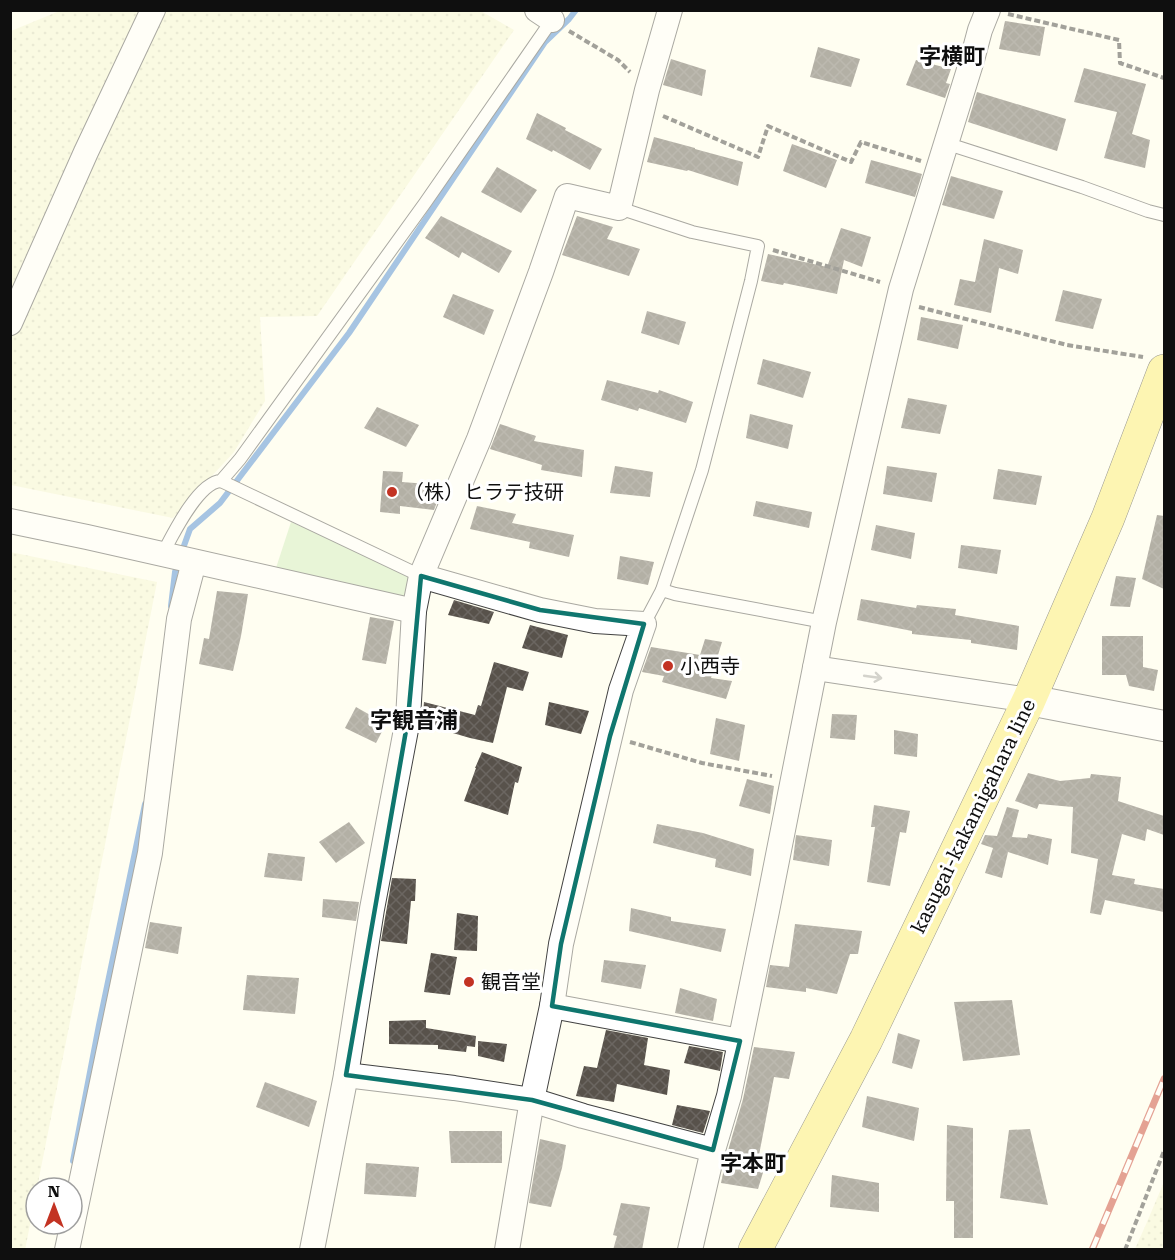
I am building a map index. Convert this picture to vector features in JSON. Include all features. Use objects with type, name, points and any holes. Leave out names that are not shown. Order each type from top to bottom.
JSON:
[{"type":"main road","name":"kasugai-kakamigahara line","points":[[755,1250],[866,1040],[1029,700],[1108,518],[1157,364]]},
{"type":"street","points":[[10,323],[86,152],[153,10]]},
{"type":"street","points":[[312,1250],[346,1075],[372,909],[408,719],[414,612],[421,576],[479,439],[567,196],[619,208],[645,99],[670,10]]},
{"type":"street","points":[[690,1250],[713,1150],[729,1096],[824,622],[900,296],[980,30],[996,12]]},
{"type":"street","points":[[10,521],[414,612]]},
{"type":"street","points":[[67,1250],[150,854],[179,619],[194,562]]},
{"type":"street","points":[[421,576],[540,610],[595,621],[644,624],[621,690],[561,944],[552,1006],[532,1100],[507,1250]]},
{"type":"street","points":[[815,668],[1029,700],[1164,726]]},
{"type":"street","points":[[552,1006],[740,1041]]},
{"type":"street","points":[[346,1075],[532,1100],[583,1116],[713,1150]]},
{"type":"lane","points":[[162,555],[179,521],[200,494],[216,481],[221,480],[240,459],[425,203],[544,15]]},
{"type":"lane","points":[[942,155],[1071,183],[1164,215]]},
{"type":"lane","points":[[619,208],[692,232],[758,246],[702,470],[662,590],[644,624]]},
{"type":"lane","points":[[221,480],[421,576]]},
{"type":"lane","points":[[662,590],[824,622]]},
{"type":"path","points":[[996,12],[1119,40],[1120,63],[1164,78]]},
{"type":"path","points":[[544,15],[618,60],[645,99],[758,157],[768,126],[851,162],[861,142],[942,155]]},
{"type":"path","points":[[758,246],[851,273],[900,296],[1067,345],[1157,364]]},
{"type":"path","points":[[610,736],[702,763],[793,781]]},
{"type":"path","points":[[1125,1250],[1164,1151]]},
{"type":"highlighted area","points":[[421,576],[540,610],[644,624],[610,736],[561,944],[552,1006],[740,1041],[713,1150],[532,1100],[346,1075],[408,719]]},
{"type":"green space","points":[[62,10],[479,10],[514,30],[317,316],[260,317],[265,401],[234,452],[173,518],[11,485],[11,31]]},
{"type":"green space","points":[[291,522],[413,576],[402,600],[275,571]]},
{"type":"green space","points":[[10,552],[157,582],[39,1176],[24,1176],[24,1236],[28,1236],[25,1250],[10,1249]]},
{"type":"green space","points":[[1164,1182],[1164,1249],[1135,1249],[1147,1222]]},
{"type":"building","points":[[1005,21],[1045,27],[1040,56],[999,49]]},
{"type":"building","points":[[818,47],[860,59],[851,87],[810,77]]},
{"type":"building","points":[[671,59],[706,70],[702,96],[663,85]]},
{"type":"building","points":[[916,60],[951,69],[946,83],[950,84],[945,98],[906,85]]},
{"type":"building","points":[[1084,68],[1146,84],[1132,134],[1150,140],[1145,168],[1104,158],[1117,112],[1074,102]]},
{"type":"building","points":[[977,92],[1066,119],[1057,151],[968,122]]},
{"type":"building","points":[[537,113],[602,149],[590,170],[553,150],[552,152],[526,139]]},
{"type":"building","points":[[654,137],[743,162],[738,186],[688,170],[647,162]]},
{"type":"building","points":[[792,144],[837,160],[826,188],[783,171]]},
{"type":"building","points":[[871,160],[922,174],[915,197],[865,183]]},
{"type":"building","points":[[497,167],[537,190],[521,213],[481,192]]},
{"type":"building","points":[[951,176],[1003,191],[994,219],[942,205]]},
{"type":"building","points":[[441,216],[512,251],[499,273],[462,252],[459,258],[425,238]]},
{"type":"building","points":[[577,216],[613,227],[607,239],[640,249],[629,276],[562,255]]},
{"type":"building","points":[[841,228],[871,237],[862,267],[844,260],[837,294],[784,283],[783,285],[761,281],[768,254],[827,267]]},
{"type":"building","points":[[984,239],[1023,250],[1018,274],[999,268],[991,313],[954,305],[960,279],[975,282]]},
{"type":"building","points":[[1063,290],[1102,299],[1093,329],[1055,321]]},
{"type":"building","points":[[453,294],[494,310],[484,335],[443,317]]},
{"type":"building","points":[[647,311],[686,322],[679,345],[641,333]]},
{"type":"building","points":[[921,317],[963,325],[958,349],[917,340]]},
{"type":"building","points":[[763,359],[811,372],[803,398],[757,384]]},
{"type":"building","points":[[607,380],[658,393],[659,390],[693,402],[686,423],[639,408],[638,411],[601,400]]},
{"type":"building","points":[[908,398],[947,405],[940,434],[901,428]]},
{"type":"building","points":[[377,407],[419,425],[406,447],[364,428]]},
{"type":"building","points":[[750,414],[793,425],[788,449],[746,438]]},
{"type":"building","points":[[500,424],[536,436],[534,441],[584,450],[582,477],[541,470],[542,465],[490,449]]},
{"type":"building","points":[[615,466],[653,472],[650,497],[610,493]]},
{"type":"building","points":[[887,466],[937,473],[932,502],[883,494]]},
{"type":"building","points":[[998,469],[1042,476],[1036,505],[993,499]]},
{"type":"building","points":[[383,471],[403,472],[402,482],[441,485],[434,510],[400,506],[400,514],[380,512]]},
{"type":"building","points":[[756,501],[812,512],[809,528],[753,516]]},
{"type":"building","points":[[477,506],[516,514],[512,523],[574,535],[569,557],[529,548],[530,542],[470,529]]},
{"type":"building","points":[[1157,515],[1164,516],[1164,589],[1142,579]]},
{"type":"building","points":[[876,525],[915,533],[911,559],[871,550]]},
{"type":"building","points":[[961,545],[1001,550],[997,574],[958,568]]},
{"type":"building","points":[[620,556],[654,562],[648,585],[617,579]]},
{"type":"building","points":[[1116,576],[1136,578],[1130,607],[1110,606]]},
{"type":"building","points":[[217,591],[248,594],[233,671],[199,664],[204,638],[209,639]]},
{"type":"building","points":[[861,599],[916,608],[917,605],[956,609],[955,615],[1019,626],[1017,650],[971,643],[971,640],[912,634],[912,631],[857,620]]},
{"type":"building","points":[[454,600],[494,612],[489,624],[448,615]]},
{"type":"building","points":[[370,617],[394,621],[386,664],[362,660]]},
{"type":"building","points":[[530,625],[568,635],[562,658],[522,648]]},
{"type":"building","points":[[1102,636],[1143,636],[1143,667],[1158,670],[1154,691],[1129,686],[1126,675],[1102,675]]},
{"type":"building","points":[[705,639],[722,642],[711,678],[732,681],[726,699],[662,682],[664,676],[642,672],[651,647],[700,655]]},
{"type":"building","points":[[494,662],[529,672],[523,691],[507,687],[493,743],[422,724],[424,702],[475,715],[478,705],[481,706]]},
{"type":"building","points":[[549,702],[589,711],[581,734],[545,725]]},
{"type":"building","points":[[356,707],[386,724],[376,743],[345,728]]},
{"type":"building","points":[[832,714],[857,715],[855,740],[830,738]]},
{"type":"building","points":[[716,718],[745,725],[739,761],[710,754]]},
{"type":"building","points":[[894,730],[918,734],[917,757],[894,754]]},
{"type":"building","points":[[482,752],[522,767],[518,783],[515,782],[508,815],[464,801]]},
{"type":"building","points":[[1028,773],[1060,781],[1090,778],[1091,774],[1121,777],[1118,801],[1164,816],[1164,835],[1147,829],[1145,841],[1122,834],[1112,875],[1135,879],[1134,884],[1164,889],[1164,912],[1105,900],[1101,915],[1090,913],[1098,859],[1071,853],[1073,807],[1039,804],[1037,809],[1015,801]]},
{"type":"building","points":[[747,779],[774,786],[770,814],[739,806]]},
{"type":"building","points":[[874,805],[910,811],[906,833],[900,832],[890,886],[867,882],[875,827],[871,827]]},
{"type":"building","points":[[1007,807],[1019,810],[1012,837],[1027,838],[1028,834],[1052,839],[1048,865],[1008,852],[1002,878],[985,873],[993,848],[981,844],[985,835],[997,836]]},
{"type":"building","points":[[349,822],[365,843],[336,863],[319,842]]},
{"type":"building","points":[[657,824],[703,833],[754,849],[751,876],[715,867],[716,859],[653,843]]},
{"type":"building","points":[[796,835],[832,840],[829,866],[793,860]]},
{"type":"building","points":[[268,853],[305,857],[302,881],[264,877]]},
{"type":"building","points":[[392,878],[416,879],[415,901],[411,901],[407,944],[381,941]]},
{"type":"building","points":[[323,899],[359,902],[356,921],[322,917]]},
{"type":"building","points":[[631,908],[671,917],[671,921],[726,929],[721,952],[629,931]]},
{"type":"building","points":[[457,913],[478,916],[477,951],[454,950]]},
{"type":"building","points":[[150,922],[182,927],[178,954],[145,948]]},
{"type":"building","points":[[795,924],[862,931],[858,954],[850,954],[837,994],[806,988],[806,992],[766,987],[770,965],[789,967]]},
{"type":"building","points":[[431,953],[457,957],[450,995],[424,992]]},
{"type":"building","points":[[604,960],[646,965],[641,989],[601,982]]},
{"type":"building","points":[[247,975],[299,978],[295,1014],[243,1010]]},
{"type":"building","points":[[680,988],[717,999],[713,1021],[675,1013]]},
{"type":"building","points":[[1012,1000],[1020,1055],[963,1061],[954,1002]]},
{"type":"building","points":[[426,1020],[426,1028],[476,1036],[475,1047],[467,1046],[466,1052],[438,1049],[438,1045],[389,1044],[389,1021]]},
{"type":"building","points":[[606,1030],[648,1038],[644,1065],[670,1070],[667,1095],[617,1084],[614,1102],[576,1096],[584,1066],[597,1068]]},
{"type":"building","points":[[898,1033],[920,1040],[912,1069],[892,1063]]},
{"type":"building","points":[[478,1041],[507,1044],[504,1062],[478,1056]]},
{"type":"building","points":[[689,1046],[723,1052],[720,1071],[684,1063]]},
{"type":"building","points":[[754,1047],[795,1052],[789,1079],[774,1077],[759,1155],[768,1156],[758,1189],[721,1183]]},
{"type":"building","points":[[265,1082],[317,1101],[309,1127],[256,1107]]},
{"type":"building","points":[[867,1096],[919,1108],[914,1141],[862,1127]]},
{"type":"building","points":[[677,1105],[710,1111],[703,1133],[672,1125]]},
{"type":"building","points":[[947,1125],[973,1128],[973,1238],[954,1238],[954,1201],[946,1201]]},
{"type":"building","points":[[1030,1129],[1048,1205],[1000,1198],[1009,1130]]},
{"type":"building","points":[[449,1131],[502,1131],[502,1163],[451,1163]]},
{"type":"building","points":[[540,1139],[566,1145],[551,1207],[529,1203]]},
{"type":"building","points":[[366,1163],[419,1167],[416,1197],[364,1194]]},
{"type":"building","points":[[832,1175],[879,1183],[879,1212],[830,1207]]},
{"type":"building","points":[[621,1203],[650,1207],[642,1250],[613,1250],[617,1236],[613,1235]]},
{"type":"waterway","points":[[181,554],[190,529],[220,503],[349,333],[545,42],[576,10]]},
{"type":"waterway","points":[[171,606],[178,563]]},
{"type":"waterway","points":[[73,1161],[145,804]]},
{"type":"railway","points":[[1092,1250],[1164,1079]]},
{"type":"place","name":"（株）ヒラテ技研","points":[[392,492]]},
{"type":"place","name":"小西寺","points":[[668,666]]},
{"type":"place","name":"観音堂","points":[[469,982]]},
{"type":"district","name":"字横町","points":[[952,56]]},
{"type":"district","name":"字観音浦","points":[[414,720]]},
{"type":"district","name":"字本町","points":[[753,1163]]}]
